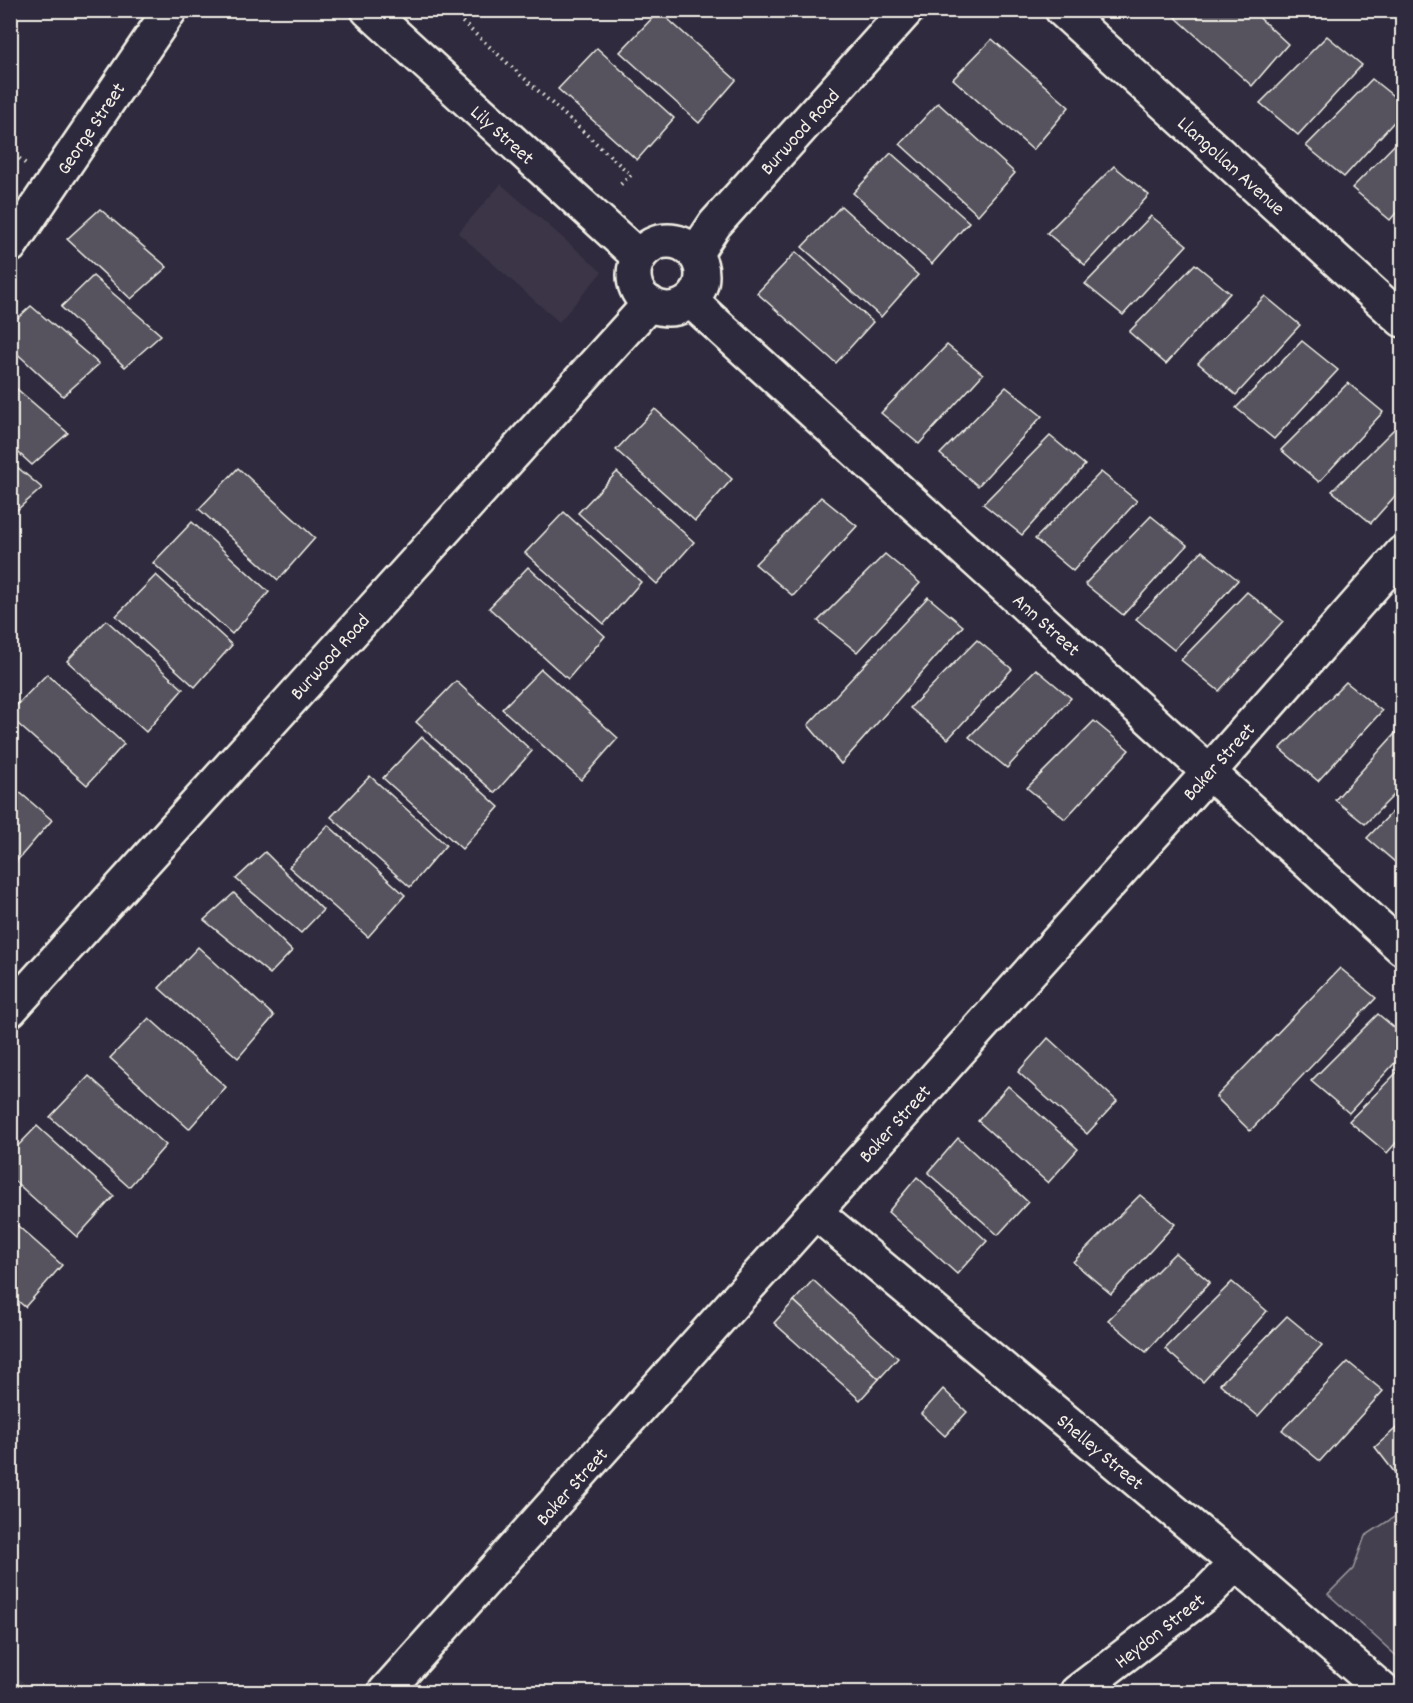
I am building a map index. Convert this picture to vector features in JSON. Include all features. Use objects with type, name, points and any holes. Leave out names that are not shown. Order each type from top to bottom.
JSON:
[{"type":"street","name":"George Street","points":[[10,246],[20,209],[170,10]]},
{"type":"street","name":"Lily Street","points":[[368,10],[639,257]]},
{"type":"street","name":"Burwood Road","points":[[695,254],[715,224],[907,10]]},
{"type":"street","name":"Llangollan Avenue","points":[[1062,10],[1402,320]]},
{"type":"street","points":[[666,241],[687,246],[695,254],[701,266],[702,278],[699,291],[691,301],[681,307],[660,308],[650,303],[636,287],[635,267],[639,257],[655,243],[666,241]]},
{"type":"street","name":"Ann Street","points":[[691,301],[1402,948]]},
{"type":"street","name":"Burwood Road","points":[[10,1010],[650,303]]},
{"type":"street","name":"Baker Street","points":[[385,1692],[1402,553]]},
{"type":"street","name":"Shelley Street","points":[[814,1212],[1236,1563],[1386,1692]]},
{"type":"street","name":"Heydon Street","points":[[1077,1692],[1209,1591],[1236,1563]]},
{"type":"path","points":[[449,10],[631,175],[620,185]]},
{"type":"shaded area","points":[[501,184],[602,272],[559,322],[458,233]]},
{"type":"shaded area","points":[[1402,1512],[1402,1661],[1328,1594],[1353,1569],[1365,1536]]},
{"type":"shaded area","points":[[11,1672],[35,1692],[11,1692]]},
{"type":"building","points":[[1177,10],[1251,10],[1288,44],[1252,86],[1173,15]]},
{"type":"building","points":[[659,11],[736,80],[699,123],[620,52]]},
{"type":"building","points":[[1327,36],[1362,65],[1298,135],[1260,103]]},
{"type":"building","points":[[992,39],[1069,107],[1033,150],[953,79]]},
{"type":"building","points":[[597,48],[674,118],[637,160],[558,89]]},
{"type":"building","points":[[1372,79],[1402,103],[1402,113],[1344,177],[1306,146]]},
{"type":"building","points":[[938,103],[1015,173],[978,215],[900,144]]},
{"type":"building","points":[[1402,137],[1402,206],[1390,220],[1352,188]]},
{"type":"building","points":[[891,153],[969,222],[932,264],[853,193]]},
{"type":"building","points":[[1114,166],[1149,195],[1085,265],[1047,233]]},
{"type":"building","points":[[841,206],[918,275],[881,317],[802,247]]},
{"type":"building","points":[[100,209],[167,267],[131,299],[67,239]]},
{"type":"building","points":[[1151,216],[1187,245],[1123,315],[1085,284]]},
{"type":"building","points":[[796,252],[873,322],[836,363],[757,293]]},
{"type":"building","points":[[1195,264],[1230,293],[1166,364],[1129,332]]},
{"type":"building","points":[[93,276],[161,335],[125,367],[61,307]]},
{"type":"building","points":[[1265,296],[1300,325],[1236,395],[1198,363]]},
{"type":"building","points":[[31,306],[99,364],[63,396],[10,347],[10,325]]},
{"type":"building","points":[[1302,341],[1338,370],[1274,439],[1236,408]]},
{"type":"building","points":[[947,345],[983,374],[919,444],[881,413]]},
{"type":"building","points":[[10,383],[68,433],[32,465],[10,445]]},
{"type":"building","points":[[1348,383],[1383,412],[1319,482],[1281,450]]},
{"type":"building","points":[[1006,387],[1042,416],[978,486],[940,454]]},
{"type":"building","points":[[655,409],[732,479],[695,521],[616,450]]},
{"type":"building","points":[[1399,424],[1402,427],[1402,488],[1371,523],[1332,491]]},
{"type":"building","points":[[1050,436],[1085,465],[1022,535],[983,504]]},
{"type":"building","points":[[10,461],[42,488],[10,516]]},
{"type":"building","points":[[238,468],[315,538],[278,580],[199,509]]},
{"type":"building","points":[[617,472],[694,542],[657,584],[578,513]]},
{"type":"building","points":[[1101,472],[1137,501],[1073,571],[1035,539]]},
{"type":"building","points":[[821,497],[857,526],[793,596],[755,564]]},
{"type":"building","points":[[564,512],[641,582],[604,624],[525,553]]},
{"type":"building","points":[[1151,516],[1187,545],[1123,615],[1085,584]]},
{"type":"building","points":[[192,522],[269,592],[232,634],[153,563]]},
{"type":"building","points":[[1202,551],[1238,580],[1174,650],[1136,619]]},
{"type":"building","points":[[885,554],[920,583],[857,652],[818,621]]},
{"type":"building","points":[[528,567],[605,636],[568,679],[489,608]]},
{"type":"building","points":[[156,575],[232,645],[195,687],[116,616]]},
{"type":"building","points":[[1247,592],[1283,621],[1219,691],[1181,660]]},
{"type":"building","points":[[928,597],[963,626],[841,764],[808,725]]},
{"type":"building","points":[[106,620],[183,689],[146,732],[67,661]]},
{"type":"building","points":[[1402,624],[1402,643],[1394,632]]},
{"type":"building","points":[[977,640],[1012,669],[948,739],[910,708]]},
{"type":"building","points":[[541,669],[618,738],[581,780],[502,709]]},
{"type":"building","points":[[1036,669],[1071,698],[1007,768],[969,737]]},
{"type":"building","points":[[47,674],[124,744],[87,785],[10,717],[10,712]]},
{"type":"building","points":[[456,681],[532,751],[495,793],[416,722]]},
{"type":"building","points":[[1346,682],[1382,711],[1318,781],[1280,749]]},
{"type":"building","points":[[1094,721],[1129,750],[1065,819],[1027,788]]},
{"type":"building","points":[[1402,726],[1402,787],[1365,824],[1335,800]]},
{"type":"building","points":[[422,737],[499,807],[462,849],[383,778]]},
{"type":"building","points":[[370,776],[446,845],[410,887],[331,817]]},
{"type":"building","points":[[10,784],[52,820],[15,863],[10,859]]},
{"type":"building","points":[[1402,802],[1402,868],[1367,838]]},
{"type":"building","points":[[328,825],[405,895],[368,937],[289,867]]},
{"type":"building","points":[[265,852],[323,910],[301,933],[236,879]]},
{"type":"building","points":[[234,893],[292,951],[270,974],[204,920]]},
{"type":"building","points":[[198,947],[274,1016],[238,1058],[159,988]]},
{"type":"building","points":[[1340,968],[1376,998],[1250,1131],[1216,1097]]},
{"type":"building","points":[[1378,1014],[1402,1034],[1402,1055],[1349,1113],[1311,1081]]},
{"type":"building","points":[[149,1018],[226,1087],[189,1129],[110,1058]]},
{"type":"building","points":[[1048,1038],[1117,1101],[1087,1134],[1018,1072]]},
{"type":"building","points":[[1402,1067],[1402,1136],[1387,1153],[1349,1121]]},
{"type":"building","points":[[89,1076],[166,1145],[129,1187],[50,1117]]},
{"type":"building","points":[[1008,1086],[1078,1149],[1048,1183],[978,1121]]},
{"type":"building","points":[[37,1126],[114,1196],[77,1237],[10,1177],[10,1154]]},
{"type":"building","points":[[958,1138],[1028,1202],[998,1235],[928,1173]]},
{"type":"building","points":[[917,1177],[987,1241],[957,1274],[888,1212]]},
{"type":"building","points":[[1140,1195],[1175,1224],[1111,1294],[1073,1262]]},
{"type":"building","points":[[10,1219],[62,1265],[25,1307],[10,1294]]},
{"type":"building","points":[[1175,1253],[1210,1282],[1146,1352],[1108,1320]]},
{"type":"building","points":[[813,1280],[898,1358],[879,1379],[794,1301]]},
{"type":"building","points":[[1232,1282],[1267,1311],[1203,1382],[1165,1349]]},
{"type":"building","points":[[794,1301],[879,1379],[860,1400],[774,1323]]},
{"type":"building","points":[[1287,1316],[1322,1345],[1258,1416],[1220,1384]]},
{"type":"building","points":[[1348,1362],[1383,1391],[1320,1461],[1282,1430]]},
{"type":"building","points":[[943,1389],[967,1412],[945,1436],[921,1414]]},
{"type":"building","points":[[1402,1423],[1402,1482],[1375,1447]]}]
